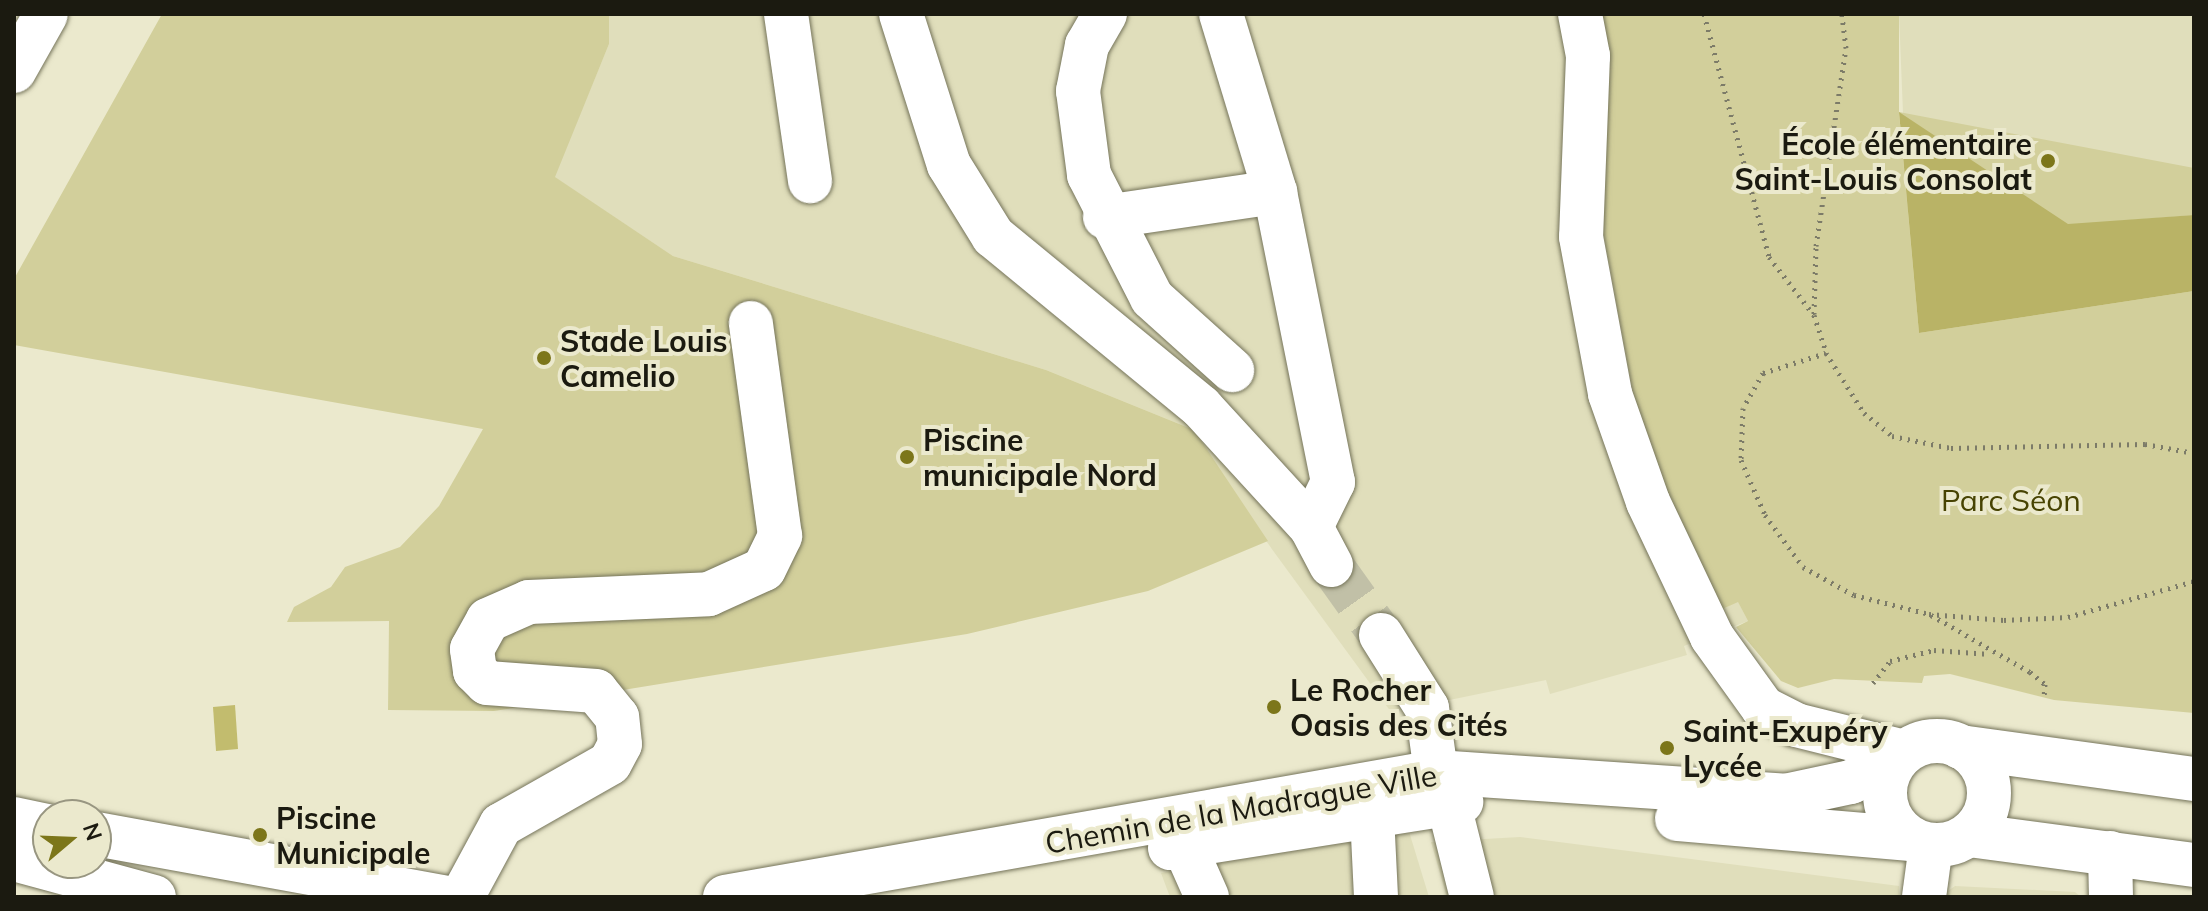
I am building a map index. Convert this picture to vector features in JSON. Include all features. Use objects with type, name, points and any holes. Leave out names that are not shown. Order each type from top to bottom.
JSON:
[{"type":"street","points":[[14,71],[46,14]]},
{"type":"street","points":[[786,14],[810,181]]},
{"type":"street","points":[[901,14],[949,165],[993,236],[1201,407],[1321,546],[1333,482],[1275,192],[1221,14]]},
{"type":"street","points":[[1105,14],[1087,45],[1078,91],[1079,132],[1105,217],[1152,298],[1232,370]]},
{"type":"street","points":[[1580,14],[1588,56],[1581,237],[1610,394],[1648,502],[1712,637],[1763,708],[1796,725],[1901,755],[1932,742],[2194,779]]},
{"type":"street","points":[[1105,217],[1275,192]]},
{"type":"street","points":[[462,897],[501,825],[610,763],[620,744],[617,717],[596,691],[487,683],[475,671],[472,649],[488,620],[529,602],[709,594],[764,569],[780,536],[751,323]]},
{"type":"street","points":[[1381,635],[1427,708],[1442,786],[1472,897]]},
{"type":"street","points":[[1924,897],[1937,840],[1987,806],[1988,788],[1974,757],[1960,747]]},
{"type":"street","points":[[1901,755],[1885,802],[1937,840]]},
{"type":"street","name":"Chemin de la Madrague Ville","points":[[892,897],[954,880],[1442,786],[1785,796],[1851,782],[1901,755]]},
{"type":"street","name":"Chemin de la Madrague Ville","points":[[725,897],[954,880],[1184,845],[1372,815],[1442,786],[1937,840],[2110,853],[2194,865]]},
{"type":"street","points":[[1372,815],[1376,897]]},
{"type":"street","points":[[112,837],[403,893]]},
{"type":"street","points":[[1184,845],[1207,897]]},
{"type":"street","points":[[2110,853],[2111,897]]},
{"type":"street","points":[[14,859],[154,897]]},
{"type":"path","points":[[1704,14],[1769,257],[1814,315]]},
{"type":"path","points":[[1842,14],[1846,48],[1816,246],[1814,315],[1826,353],[1864,413],[1892,436],[1951,448],[2145,444],[2194,453]]},
{"type":"path","points":[[1826,353],[1763,373],[1743,408],[1741,460],[1765,515],[1803,567],[1854,595],[1929,614],[2068,617],[2194,581]]},
{"type":"path","points":[[1929,614],[1995,655],[2030,672],[2045,684],[2044,697]]},
{"type":"path","points":[[1873,683],[1890,661],[1934,650],[1995,655]]},
{"type":"shaded area","points":[[609,14],[1599,14],[1603,231],[1635,404],[1719,611],[1738,601],[1748,621],[1684,646],[1687,655],[1550,694],[1546,680],[1391,712],[1231,493],[1194,430],[1046,370],[673,256],[554,177],[609,44]]},
{"type":"shaded area","name":"École élémentaire Saint-Louis Consolat","points":[[1899,14],[2194,14],[2194,291],[1907,211]]},
{"type":"shaded area","points":[[1899,112],[2068,224],[2194,215],[2194,291],[1919,333]]},
{"type":"shaded area","points":[[235,705],[238,749],[216,751],[213,707]]},
{"type":"shaded area","points":[[1407,825],[1429,897],[1170,897],[1161,873]]},
{"type":"shaded area","points":[[1520,837],[1899,886],[1899,897],[1447,897],[1431,842]]},
{"type":"shaded area","points":[[1955,886],[2075,892],[2081,897],[1940,897]]},
{"type":"green space","name":"Stade Louis Camelio","points":[[162,14],[609,14],[609,44],[555,177],[673,256],[1046,370],[1194,430],[1268,541],[1148,591],[967,634],[494,711],[388,710],[389,621],[287,622],[294,607],[331,587],[345,567],[400,547],[439,506],[483,429],[14,345],[14,279]]},
{"type":"green space","name":"Parc Séon","points":[[1599,14],[1899,14],[1899,112],[2194,168],[2194,215],[2068,225],[1899,113],[1919,333],[2194,291],[2194,713],[2054,700],[1950,674],[1924,676],[1922,683],[1834,679],[1798,688],[1781,681],[1736,627],[1748,621],[1738,602],[1718,611],[1645,459],[1603,231]]},
{"type":"tunnel","points":[[1331,565],[1381,635]]},
{"type":"place","name":"École élémentaire Saint-Louis Consolat","points":[[2048,161]]},
{"type":"place","name":"Stade Louis Camelio","points":[[544,358]]},
{"type":"place","name":"Piscine municipale Nord","points":[[907,457]]},
{"type":"place","name":"Le Rocher Oasis des Cités","points":[[1274,707]]},
{"type":"place","name":"Saint-Exupéry Lycée","points":[[1667,748]]},
{"type":"place","name":"Piscine Municipale","points":[[260,835]]}]
